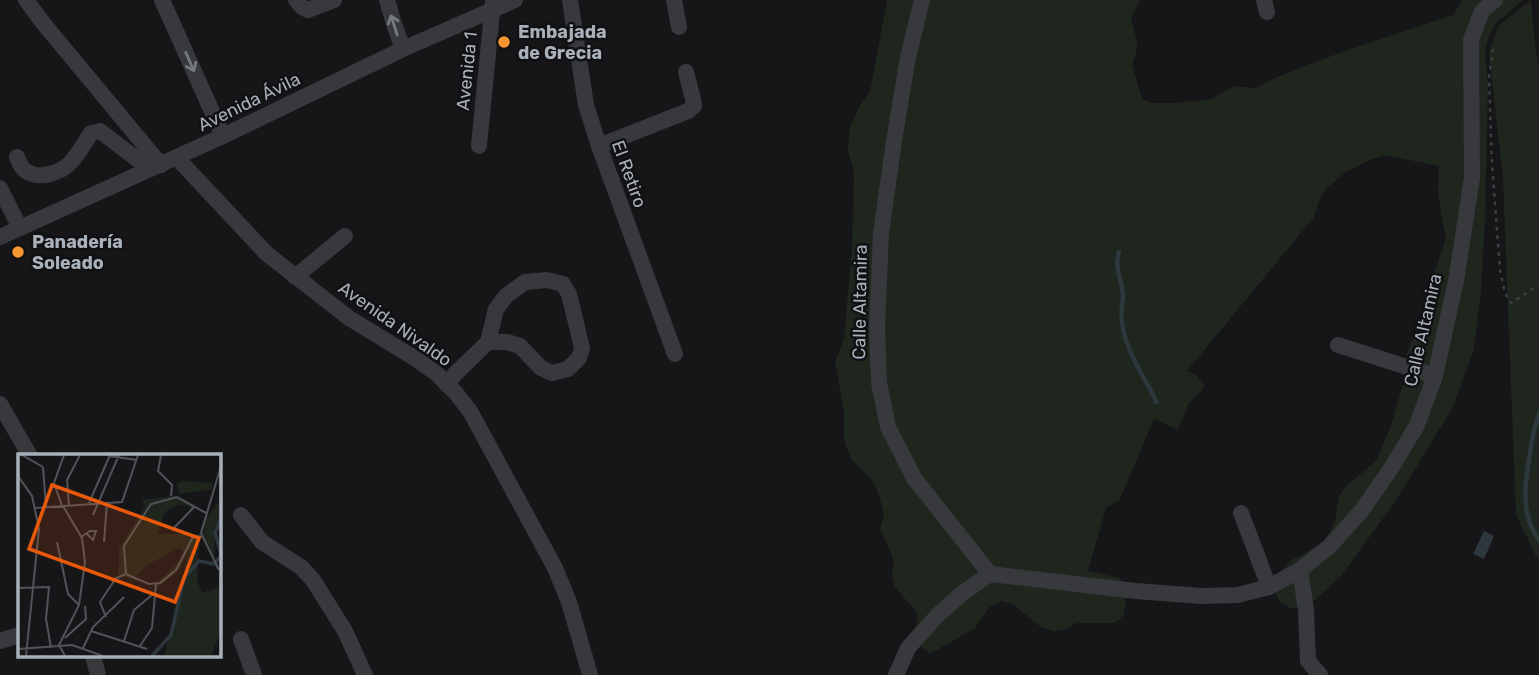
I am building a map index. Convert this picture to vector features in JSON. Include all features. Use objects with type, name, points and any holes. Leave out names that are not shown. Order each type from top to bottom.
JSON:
[{"type":"street","points":[[26,0],[155,167]]},
{"type":"street","points":[[162,0],[223,136]]},
{"type":"street","points":[[296,0],[302,8],[309,10],[334,0]]},
{"type":"street","points":[[387,0],[403,49]]},
{"type":"street","name":"Avenida Ávila","points":[[0,237],[177,158],[493,4],[515,0]]},
{"type":"street","name":"El Retiro","points":[[570,0],[586,105],[675,354]]},
{"type":"street","points":[[674,0],[679,27]]},
{"type":"street","name":"Calle Altamira","points":[[922,0],[908,57],[881,233],[878,383],[888,426],[914,478],[990,574],[1201,596],[1238,596],[1269,587],[1300,570],[1330,546],[1362,510],[1417,425],[1435,376],[1456,281],[1472,178],[1471,40],[1482,11],[1495,0]]},
{"type":"street","name":"Avenida 1","points":[[479,146],[493,4]]},
{"type":"street","points":[[599,146],[688,111],[694,106],[686,72]]},
{"type":"street","points":[[17,157],[21,167],[27,172],[41,176],[51,174],[71,163],[91,133],[100,131],[155,167]]},
{"type":"street","name":"Avenida Nivaldo","points":[[177,158],[267,254],[349,318],[437,374],[470,411],[555,568],[569,602],[590,675]]},
{"type":"street","points":[[0,188],[20,228]]},
{"type":"street","points":[[295,277],[345,236]]},
{"type":"street","points":[[447,385],[488,342],[496,309],[506,296],[525,282],[547,280],[563,284],[569,294],[582,348],[579,358],[568,369],[552,373],[541,368],[520,346],[507,342],[488,342]]},
{"type":"street","points":[[1338,345],[1435,376]]},
{"type":"street","points":[[0,404],[29,454]]},
{"type":"street","points":[[1241,513],[1269,587]]},
{"type":"street","points":[[241,515],[262,542],[295,562],[313,580],[345,631],[365,675]]},
{"type":"street","points":[[1300,570],[1306,610],[1307,668],[1320,675]]},
{"type":"street","points":[[896,675],[908,648],[937,616],[960,595],[990,574]]},
{"type":"street","points":[[0,640],[18,635]]},
{"type":"street","points":[[242,639],[254,675]]},
{"type":"street","points":[[94,658],[98,675]]},
{"type":"path","points":[[1493,50],[1489,77],[1500,270],[1505,293],[1511,303],[1539,285]]},
{"type":"shaded area","points":[[887,0],[1140,0],[1131,18],[1137,41],[1132,65],[1142,99],[1153,103],[1176,103],[1212,99],[1233,86],[1256,88],[1342,52],[1453,15],[1463,0],[1523,0],[1495,24],[1485,50],[1488,87],[1485,219],[1474,349],[1453,407],[1395,502],[1340,577],[1315,600],[1293,609],[1281,603],[1276,595],[1275,577],[1290,561],[1322,543],[1335,520],[1339,496],[1346,486],[1376,461],[1390,428],[1405,378],[1407,354],[1423,321],[1446,238],[1438,190],[1439,166],[1385,155],[1346,172],[1327,188],[1320,198],[1314,217],[1187,371],[1197,376],[1205,385],[1189,403],[1178,430],[1154,419],[1120,499],[1106,508],[1088,571],[1120,578],[1126,602],[1124,615],[1115,623],[1077,623],[1054,631],[1041,627],[1012,604],[1000,601],[990,607],[975,628],[930,654],[908,636],[916,626],[918,614],[895,587],[892,575],[894,563],[880,530],[884,514],[877,489],[852,460],[847,449],[835,362],[844,339],[852,249],[854,173],[848,150],[850,127],[860,105],[870,92]]},
{"type":"shaded area","points":[[1531,0],[1539,67],[1539,562],[1516,515],[1503,179],[1489,52],[1499,25]]},
{"type":"shaded area","points":[[1484,531],[1494,536],[1484,559],[1473,554]]},
{"type":"waterway","points":[[1119,252],[1117,263],[1123,295],[1121,315],[1124,332],[1130,351],[1156,402]]},
{"type":"waterway","points":[[1539,414],[1534,428],[1526,498],[1529,520],[1539,540]]},
{"type":"place","name":"Embajada de Grecia","points":[[504,42]]},
{"type":"place","name":"Panadería Soleado","points":[[18,252]]}]
